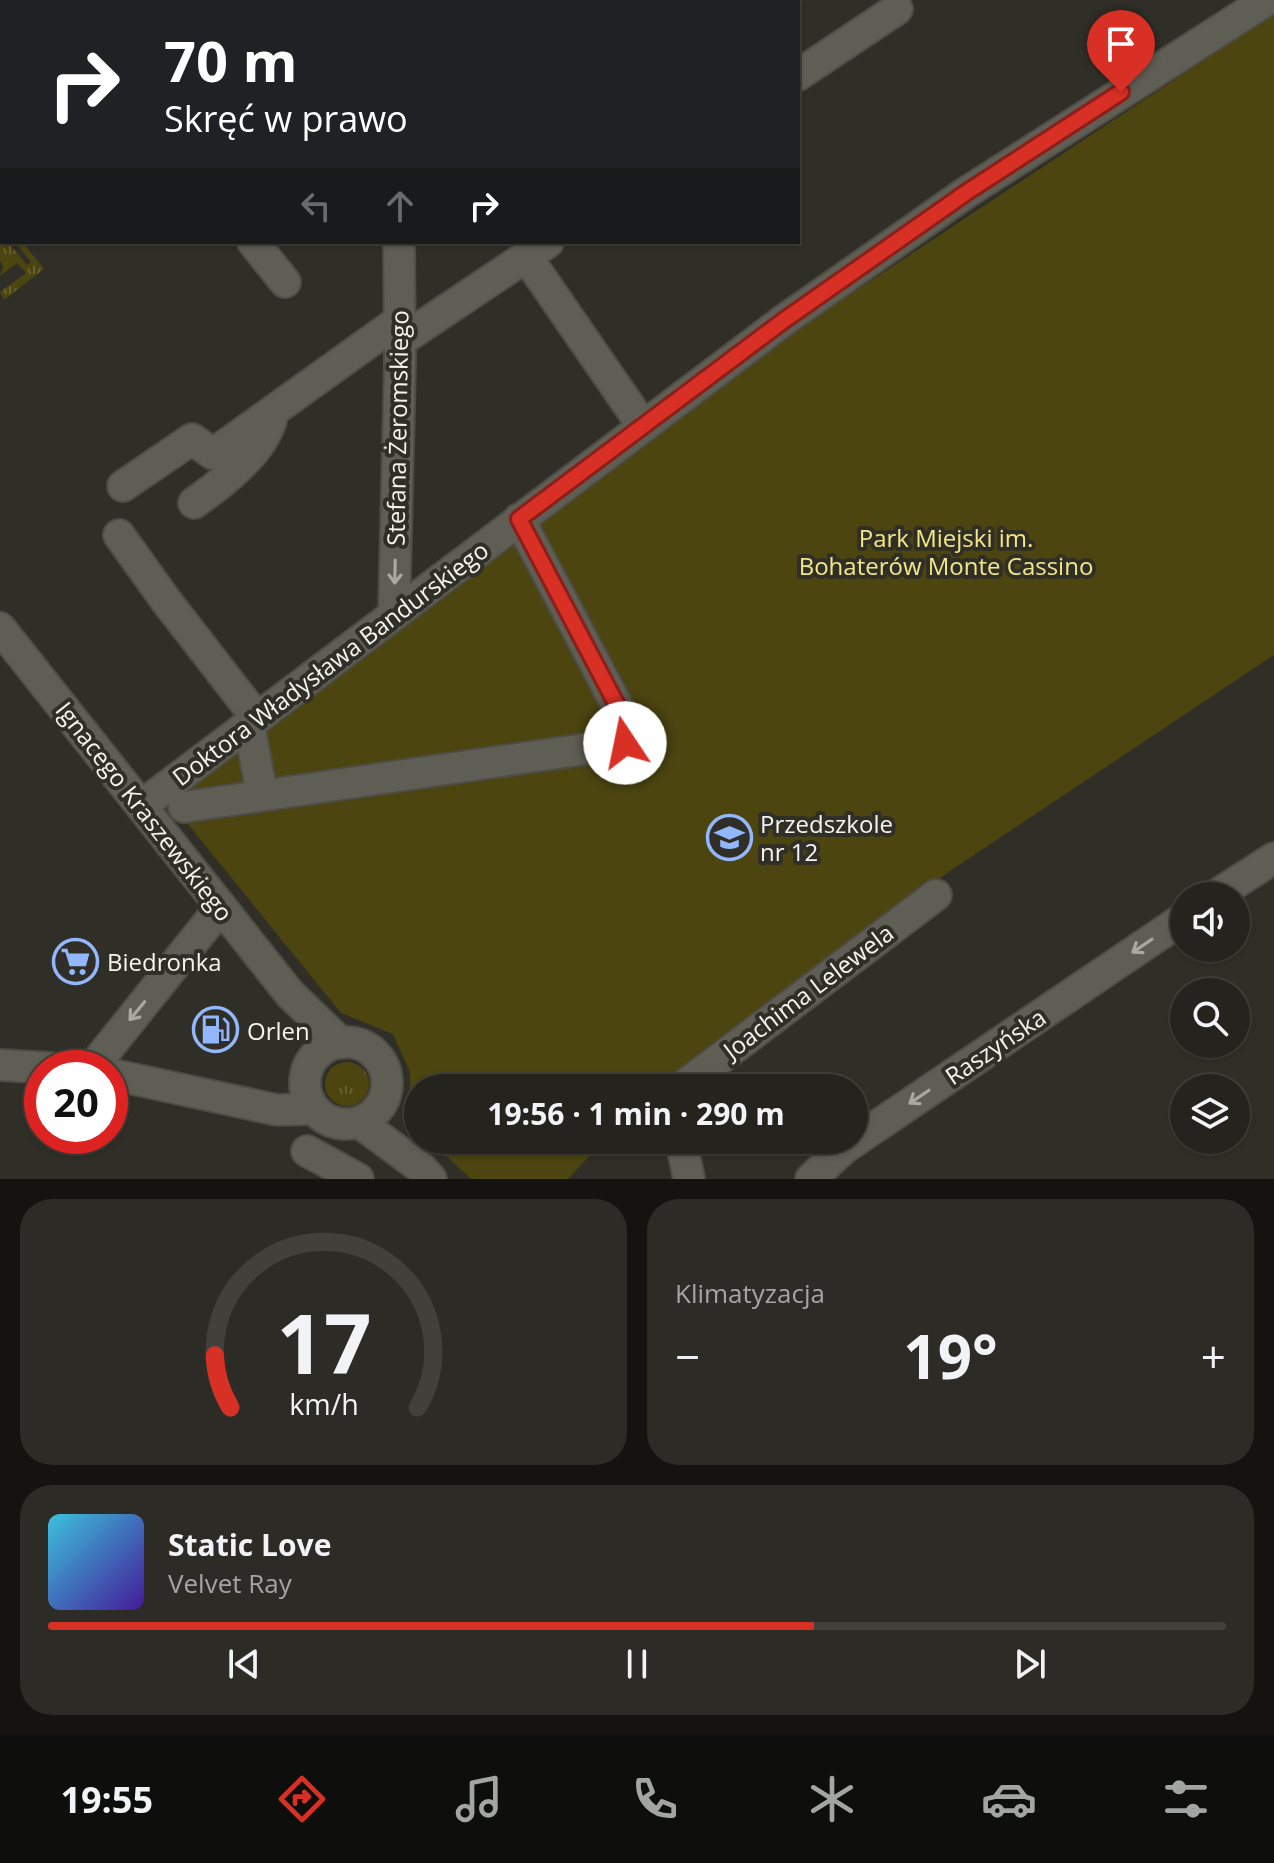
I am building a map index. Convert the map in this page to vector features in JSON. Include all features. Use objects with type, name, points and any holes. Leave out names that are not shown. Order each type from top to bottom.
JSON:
[{"type":"street","name":"Doktora Władysława Bandurskiego","points":[[141,806],[783,321],[967,192],[1267,0]]},
{"type":"street","points":[[800,74],[897,9]]},
{"type":"street","points":[[255,244],[285,282]]},
{"type":"street","name":"Stefana Żeromskiego","points":[[394,614],[399,244]]},
{"type":"street","points":[[123,486],[192,439],[213,454],[274,410],[400,330],[537,249],[643,426]]},
{"type":"street","points":[[194,503],[229,477],[268,432],[274,410]]},
{"type":"street","points":[[184,807],[636,742],[519,519]]},
{"type":"street","points":[[119,535],[253,721],[262,795]]},
{"type":"street","name":"Ignacego Kraszewskiego","points":[[0,628],[290,994],[319,1072]]},
{"type":"street","points":[[1237,882],[1274,858]]},
{"type":"street","name":"Joachima Lelewela","points":[[699,1074],[936,895]]},
{"type":"street","points":[[106,1050],[221,907]]},
{"type":"street","name":"Raszyńska","points":[[811,1179],[843,1149],[1170,927]]},
{"type":"street","points":[[128,1078],[277,1110],[319,1072],[360,1044],[379,1058],[388,1079],[383,1102],[376,1112],[359,1122],[333,1122],[319,1072]]},
{"type":"street","points":[[0,1065],[24,1066]]},
{"type":"street","points":[[383,1102],[420,1175]]},
{"type":"street","points":[[359,1122],[420,1175]]},
{"type":"street","points":[[307,1151],[358,1179]]},
{"type":"street","points":[[684,1154],[689,1179]]},
{"type":"green space","name":"Park Miejski im. Bohaterów Monte Cassino","points":[[1274,14],[1274,655],[953,869],[672,1074],[410,1074],[393,1034],[341,1013],[170,802],[763,352]]},
{"type":"green space","points":[[0,244],[10,244],[27,265],[31,262],[17,244],[24,244],[44,269],[4,300],[0,292],[26,273],[17,263],[0,276],[3,267]]},
{"type":"green space","points":[[347,1062],[362,1069],[369,1084],[362,1099],[347,1106],[332,1099],[325,1084],[332,1069]]},
{"type":"green space","points":[[444,1154],[591,1154],[568,1179],[471,1179]]},
{"type":"place","name":"Przedszkole nr 12","points":[[729,837]]},
{"type":"place","name":"Biedronka","points":[[76,961]]},
{"type":"place","name":"Orlen","points":[[216,1030]]},
{"type":"route","points":[[625,743],[620,711],[519,519],[783,321],[967,192],[1121,92]]}]
